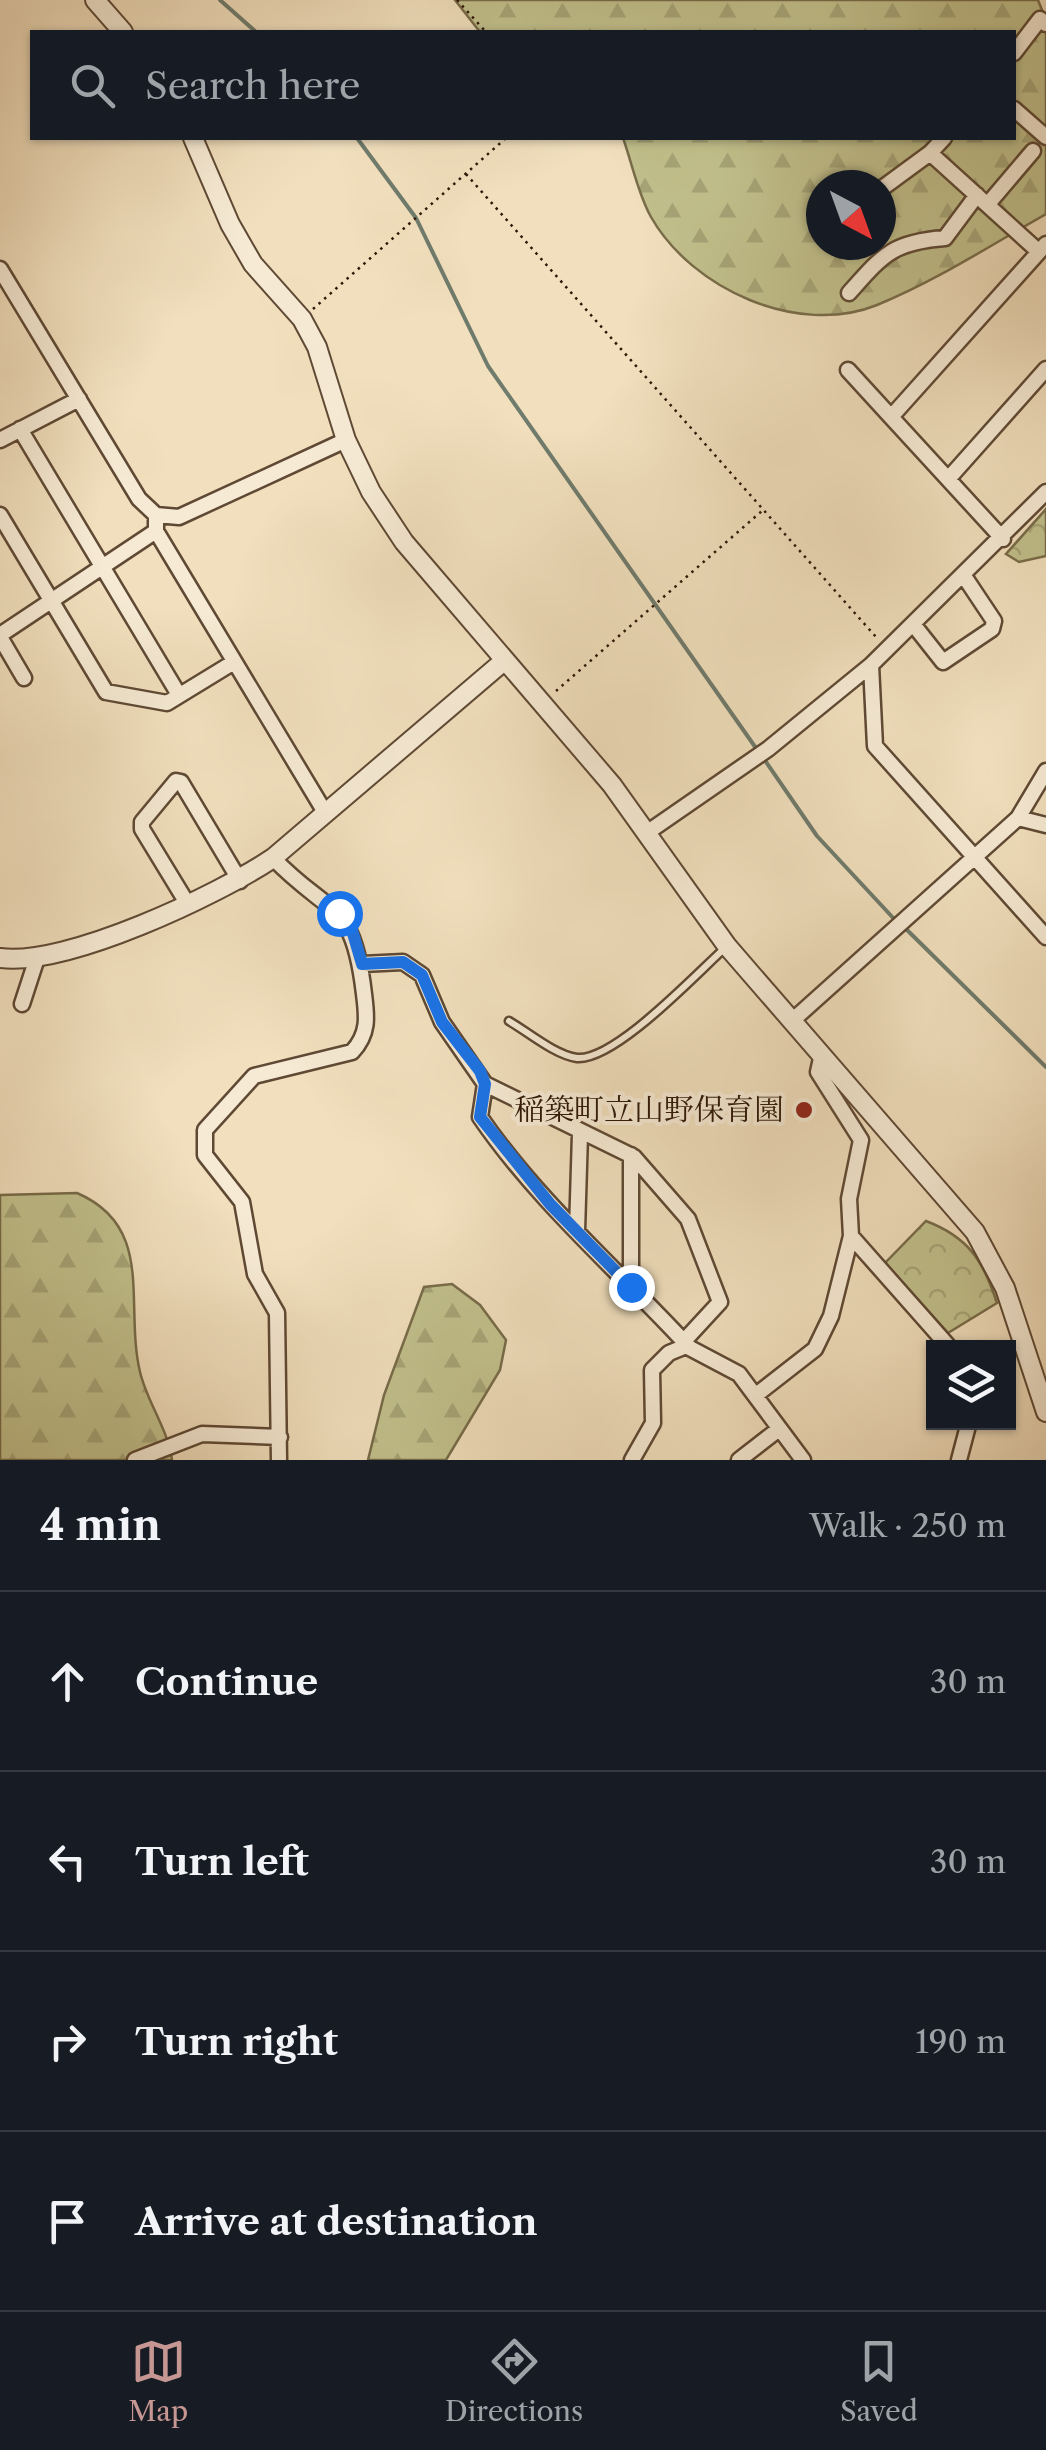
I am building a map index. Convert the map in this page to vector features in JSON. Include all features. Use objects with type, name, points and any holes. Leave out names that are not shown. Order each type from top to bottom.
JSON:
[{"type":"street","points":[[94,0],[121,30]]},
{"type":"street","points":[[1016,51],[1044,18]]},
{"type":"street","points":[[1016,111],[1046,137]]},
{"type":"street","points":[[194,140],[230,224],[253,264],[302,319],[317,347],[346,440],[371,492],[404,542],[543,702],[648,832],[726,946],[991,1256],[1046,1412]]},
{"type":"street","points":[[896,178],[942,140]]},
{"type":"street","points":[[850,293],[886,252],[909,241],[945,238],[1033,151]]},
{"type":"street","points":[[891,417],[1042,248],[930,153]]},
{"type":"street","points":[[0,269],[156,523],[326,814]]},
{"type":"street","points":[[848,370],[1003,539]]},
{"type":"street","points":[[948,478],[1046,370]]},
{"type":"street","points":[[0,440],[79,399]]},
{"type":"street","points":[[20,429],[179,696]]},
{"type":"street","points":[[24,678],[0,636],[102,568],[156,523],[179,517],[346,440]]},
{"type":"street","points":[[648,832],[768,749],[870,665],[1003,539],[1046,492]]},
{"type":"street","points":[[0,516],[106,692],[167,703],[234,662]]},
{"type":"street","points":[[913,624],[944,662],[992,630],[994,621],[964,576]]},
{"type":"street","points":[[0,958],[37,958],[93,942],[240,880],[274,858],[506,660]]},
{"type":"street","points":[[870,665],[875,746],[1046,936]]},
{"type":"street","points":[[793,1020],[1018,818],[1046,771]]},
{"type":"street","points":[[187,903],[142,829],[142,822],[176,781],[181,782],[240,880]]},
{"type":"street","points":[[1018,818],[1046,826]]},
{"type":"street","points":[[274,858],[339,913],[352,930],[362,964],[367,1016],[360,1044],[342,1058],[254,1076],[205,1130],[205,1155],[242,1202],[255,1274],[277,1314],[280,1460]]},
{"type":"street","points":[[22,1004],[37,958]]},
{"type":"street","points":[[362,964],[414,966],[442,1022],[485,1084],[580,1134],[607,1140],[631,1155],[688,1220],[720,1302],[686,1344],[652,1370],[652,1422],[632,1460]]},
{"type":"street","points":[[756,1395],[815,1350],[831,1316],[851,1236],[849,1198],[861,1140],[818,1072],[822,1054]]},
{"type":"street","points":[[485,1084],[480,1117],[577,1231],[686,1344],[738,1374],[802,1460]]},
{"type":"street","points":[[577,1231],[580,1134]]},
{"type":"street","points":[[631,1155],[631,1287]]},
{"type":"street","points":[[851,1236],[943,1340]]},
{"type":"street","points":[[739,1460],[780,1429]]},
{"type":"street","points":[[959,1460],[967,1430]]},
{"type":"street","points":[[135,1460],[202,1434],[280,1438]]},
{"type":"lane","points":[[508,1020],[572,1058],[591,1058],[618,1042],[726,946]]},
{"type":"path","points":[[457,0],[484,30]]},
{"type":"path","points":[[302,319],[504,140]]},
{"type":"path","points":[[466,174],[887,649]]},
{"type":"path","points":[[543,702],[763,510]]},
{"type":"green space","points":[[455,0],[1038,0],[1046,20],[1046,214],[942,274],[877,305],[846,313],[814,315],[782,310],[750,300],[692,266],[669,243],[646,208],[624,140],[1016,140],[1016,30],[478,30]]},
{"type":"green space","points":[[1046,509],[1046,556],[1019,562],[1006,554]]},
{"type":"green space","points":[[77,1193],[102,1208],[118,1226],[127,1247],[140,1372],[172,1460],[0,1460],[0,1195]]},
{"type":"green space","points":[[926,1221],[953,1235],[972,1252],[997,1303],[948,1333],[885,1263]]},
{"type":"green space","points":[[452,1284],[480,1305],[506,1340],[500,1370],[446,1460],[368,1460],[384,1395],[424,1287]]},
{"type":"waterway","points":[[220,0],[254,30]]},
{"type":"waterway","points":[[358,140],[416,218],[488,366],[758,751]]},
{"type":"waterway","points":[[764,759],[817,836],[896,921]]},
{"type":"waterway","points":[[904,927],[1046,1067]]},
{"type":"place","name":"稲築町立山野保育園","points":[[804,1110]]},
{"type":"route","points":[[339,913],[358,943],[362,964],[403,962],[422,975],[442,1022],[480,1071],[485,1084],[480,1117],[550,1204],[631,1287]]}]
